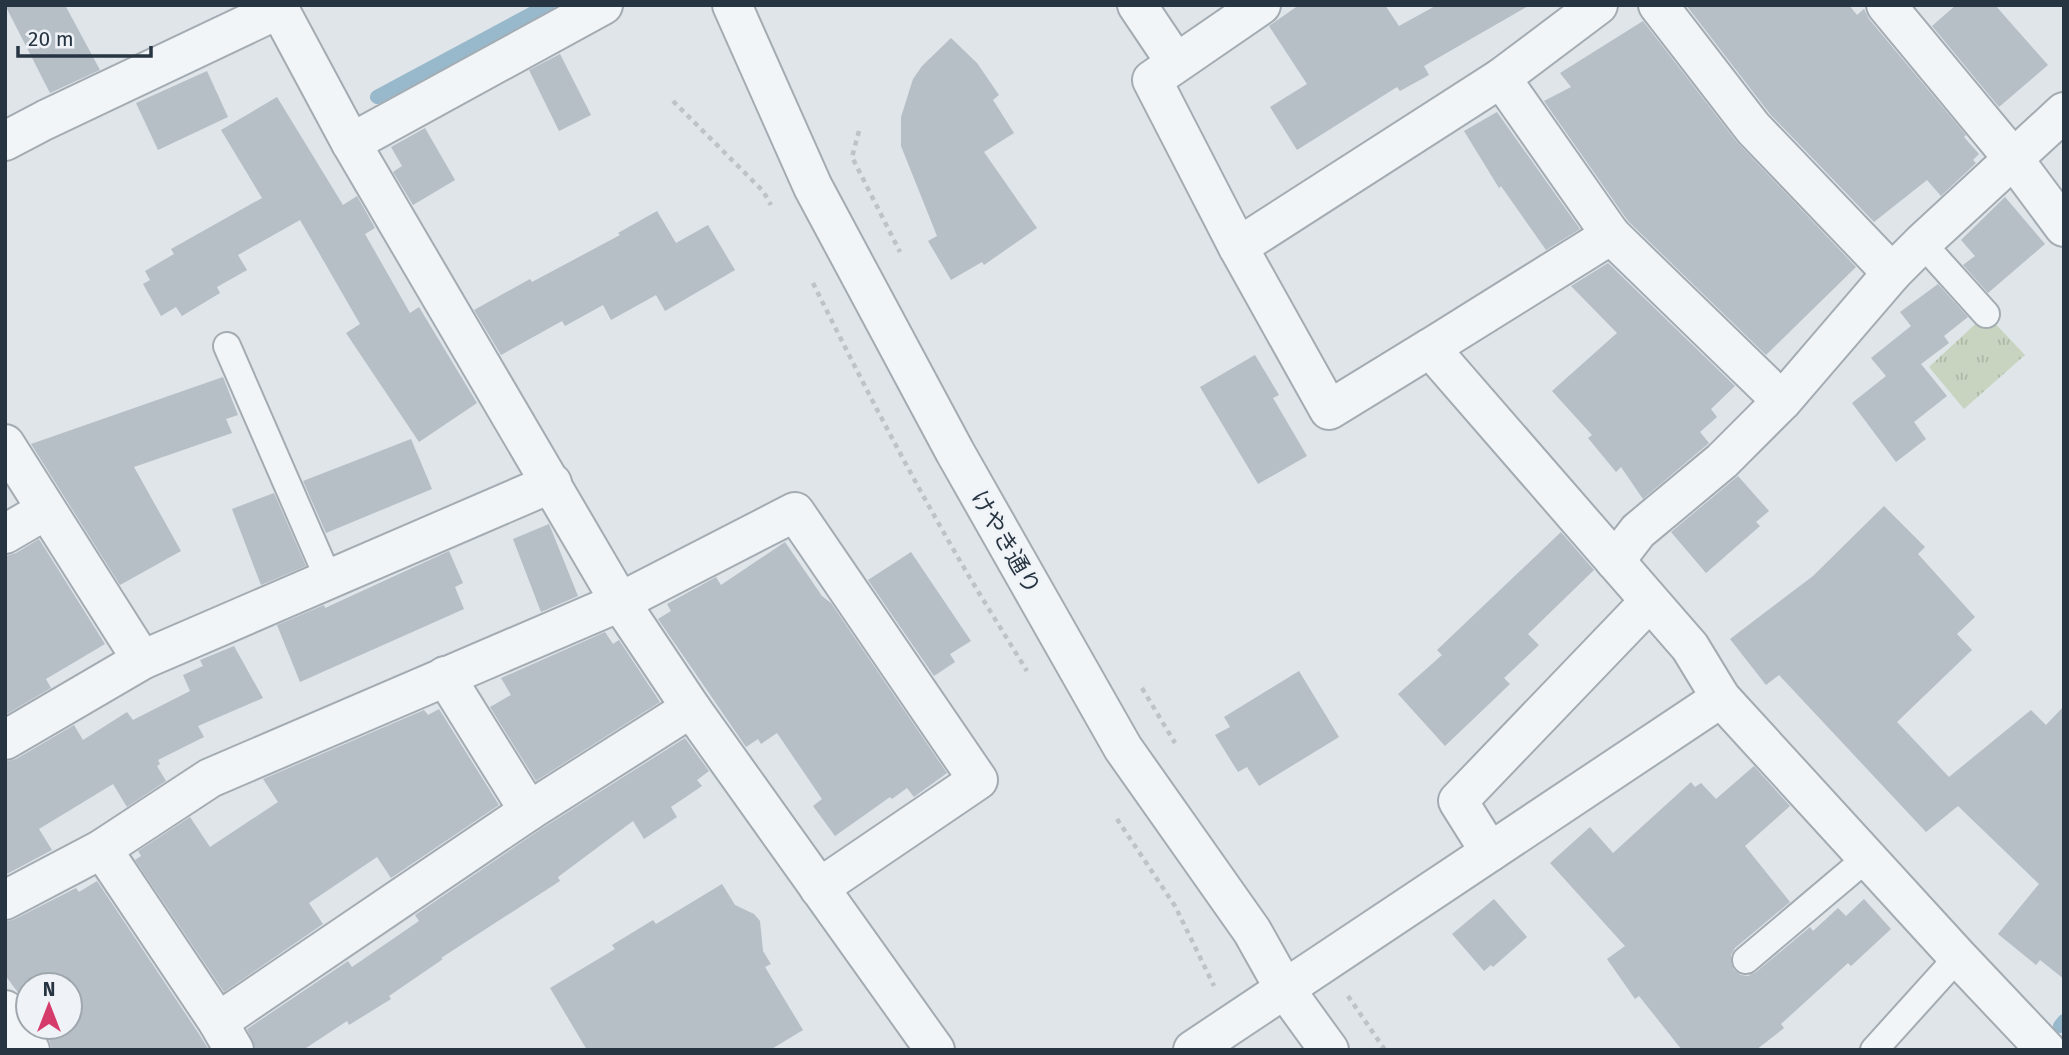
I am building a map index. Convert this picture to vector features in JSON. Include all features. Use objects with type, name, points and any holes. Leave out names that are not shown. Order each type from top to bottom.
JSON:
[{"type":"street","points":[[351,143],[603,5]]},
{"type":"street","name":"けやき通り","points":[[732,5],[813,187],[955,452],[1123,748],[1252,931],[1284,988],[1329,1050]]},
{"type":"street","points":[[1138,5],[1176,63]]},
{"type":"street","points":[[1261,5],[1152,80],[1238,247],[1329,410],[1611,235]]},
{"type":"street","points":[[1238,247],[1501,78],[1598,5]]},
{"type":"street","points":[[1658,5],[1754,128],[1892,273]]},
{"type":"street","points":[[1886,5],[2012,157],[2064,227]]},
{"type":"street","points":[[5,141],[278,7],[351,143],[620,602],[691,708],[935,1050]]},
{"type":"street","points":[[1501,78],[1611,235],[1782,401]]},
{"type":"street","points":[[1615,561],[1638,531],[1722,461],[1782,401],[1892,273],[1922,243],[2012,157],[2064,112]]},
{"type":"street","points":[[1430,348],[1690,648],[1721,698],[2046,1050]]},
{"type":"street","points":[[5,444],[142,660]]},
{"type":"street","points":[[5,740],[142,660],[552,483]]},
{"type":"street","points":[[5,534],[46,510]]},
{"type":"street","points":[[5,900],[102,849],[210,778],[620,602],[795,512],[978,780],[820,888]]},
{"type":"street","points":[[1490,852],[1458,801],[1649,602]]},
{"type":"street","points":[[445,676],[529,811]]},
{"type":"street","points":[[1193,1050],[1721,698]]},
{"type":"street","points":[[102,849],[226,1036],[529,811],[691,708]]},
{"type":"street","points":[[5,1010],[30,1050]]},
{"type":"lane","points":[[1922,243],[1986,314]]},
{"type":"lane","points":[[227,346],[329,580]]},
{"type":"lane","points":[[1746,960],[1868,858]]},
{"type":"lane","points":[[1874,1050],[1958,957]]},
{"type":"path","points":[[673,101],[763,191]]},
{"type":"path","points":[[859,131],[852,157],[902,256]]},
{"type":"path","points":[[1140,686],[1176,744]]},
{"type":"path","points":[[1324,962],[1385,1050]]},
{"type":"green space","points":[[1986,314],[2025,355],[1964,409],[1929,367]]},
{"type":"building","points":[[5,5],[65,5],[100,70],[50,93]]},
{"type":"building","points":[[1299,5],[1385,5],[1399,26],[1437,5],[1530,5],[1424,66],[1429,75],[1400,91],[1397,87],[1297,150],[1270,107],[1307,84],[1269,26]]},
{"type":"building","points":[[1686,5],[1849,5],[1857,15],[1864,9],[1869,19],[1966,135],[1964,137],[1979,154],[1973,160],[1976,163],[1941,196],[1927,180],[1874,222],[1770,114]]},
{"type":"building","points":[[1956,5],[1995,5],[2048,65],[1999,107],[1932,26]]},
{"type":"building","points":[[1643,21],[1736,141],[1856,267],[1766,355],[1628,221],[1544,101],[1571,87],[1560,73]]},
{"type":"building","points":[[951,38],[977,63],[999,95],[993,100],[1014,133],[984,152],[1037,228],[984,265],[982,262],[951,280],[928,241],[937,236],[901,146],[901,117],[913,79],[922,66]]},
{"type":"building","points":[[560,54],[591,115],[559,131],[529,70]]},
{"type":"building","points":[[207,71],[228,117],[158,150],[136,103]]},
{"type":"building","points":[[277,97],[343,205],[357,196],[375,228],[365,234],[410,313],[419,307],[477,403],[419,442],[346,333],[360,324],[300,220],[238,255],[247,270],[217,287],[220,293],[182,316],[176,307],[161,316],[143,284],[150,280],[145,271],[174,254],[171,249],[262,198],[221,130]]},
{"type":"building","points":[[1497,112],[1580,229],[1546,250],[1501,186],[1499,188],[1464,131]]},
{"type":"building","points":[[425,128],[455,180],[413,205],[393,172],[402,166],[391,147]]},
{"type":"building","points":[[2005,197],[2045,244],[1988,293],[1963,265],[1975,256],[1961,240]]},
{"type":"building","points":[[657,211],[676,243],[708,225],[735,270],[665,311],[656,295],[611,320],[603,305],[565,326],[562,321],[501,355],[474,310],[620,235],[618,233]]},
{"type":"building","points":[[1608,263],[1735,386],[1711,409],[1717,417],[1700,432],[1709,443],[1643,499],[1621,467],[1616,472],[1588,438],[1592,435],[1552,391],[1617,333],[1571,286]]},
{"type":"building","points":[[1938,284],[1968,317],[1944,336],[1949,343],[1921,364],[1947,396],[1914,422],[1926,439],[1896,462],[1852,403],[1886,376],[1871,358],[1911,326],[1900,312]]},
{"type":"building","points":[[1255,355],[1279,395],[1273,398],[1307,456],[1258,484],[1200,387]]},
{"type":"building","points":[[223,377],[238,415],[226,419],[232,433],[134,467],[181,551],[120,585],[31,444]]},
{"type":"building","points":[[411,439],[432,489],[326,533],[303,481]]},
{"type":"building","points":[[1738,476],[1769,511],[1756,522],[1760,526],[1706,573],[1671,532]]},
{"type":"building","points":[[274,493],[306,566],[261,585],[232,509]]},
{"type":"building","points":[[1884,506],[1925,547],[1918,554],[1975,617],[1957,634],[1972,650],[1897,722],[1949,777],[2031,710],[2046,725],[2064,706],[2064,979],[2040,960],[2036,965],[1998,934],[2039,884],[1958,806],[1926,832],[1779,675],[1766,685],[1730,639],[1813,576]]},
{"type":"building","points":[[549,524],[578,596],[541,612],[513,539]]},
{"type":"building","points":[[1561,532],[1594,570],[1528,634],[1539,645],[1504,678],[1510,684],[1445,746],[1398,694],[1442,655],[1437,650]]},
{"type":"building","points":[[39,539],[105,644],[46,679],[51,688],[5,715],[5,556],[16,553]]},
{"type":"building","points":[[785,542],[822,596],[831,603],[947,773],[914,797],[907,788],[892,799],[890,797],[835,836],[813,806],[822,799],[777,733],[761,744],[758,739],[746,747],[658,619],[671,611],[667,604],[716,577],[721,585]]},
{"type":"building","points":[[449,551],[463,583],[455,587],[464,609],[300,682],[277,625],[324,605],[325,608]]},
{"type":"building","points":[[911,552],[971,641],[950,654],[955,662],[934,676],[868,580]]},
{"type":"building","points":[[605,632],[613,644],[619,640],[660,702],[536,781],[490,707],[511,695],[501,678]]},
{"type":"building","points":[[234,646],[263,698],[198,726],[204,737],[158,760],[160,764],[157,766],[166,781],[127,807],[113,784],[39,829],[52,850],[5,875],[5,762],[16,759],[74,725],[83,740],[127,712],[133,720],[190,691],[183,675],[203,666],[200,660]]},
{"type":"building","points":[[1299,671],[1339,737],[1259,786],[1247,767],[1238,772],[1215,735],[1230,727],[1224,717]]},
{"type":"building","points":[[439,709],[499,805],[391,878],[377,857],[309,903],[323,924],[224,992],[135,860],[141,856],[138,851],[190,817],[210,847],[278,802],[263,779],[424,710],[428,715]]},
{"type":"building","points":[[685,738],[709,771],[697,780],[702,786],[671,807],[677,817],[644,839],[633,821],[558,877],[560,881],[441,958],[443,959],[389,996],[391,999],[349,1025],[347,1021],[303,1050],[256,1050],[247,1029],[348,961],[352,967],[419,921],[415,915],[541,829]]},
{"type":"building","points":[[1754,766],[1790,806],[1745,846],[1790,902],[1735,948],[1731,955],[1734,970],[1748,976],[1756,972],[1810,927],[1813,931],[1838,908],[1846,916],[1864,899],[1891,929],[1851,966],[1848,963],[1781,1024],[1784,1028],[1756,1050],[1682,1050],[1639,996],[1635,999],[1607,959],[1625,946],[1550,863],[1590,827],[1613,853],[1691,782],[1695,787],[1701,783],[1716,799]]},
{"type":"building","points":[[97,881],[209,1050],[52,1050],[50,1041],[84,1041],[84,971],[14,971],[14,987],[5,975],[5,922],[76,888],[79,892]]},
{"type":"building","points":[[722,884],[735,905],[754,914],[760,921],[763,951],[771,964],[765,967],[803,1030],[770,1050],[587,1050],[550,988],[615,949],[612,945],[653,920],[656,924]]},
{"type":"building","points":[[1494,899],[1527,937],[1493,967],[1491,965],[1484,971],[1452,934]]},
{"type":"waterway","points":[[377,97],[548,5]]},
{"type":"waterway","points":[[2060,1026],[2064,1021]]}]
